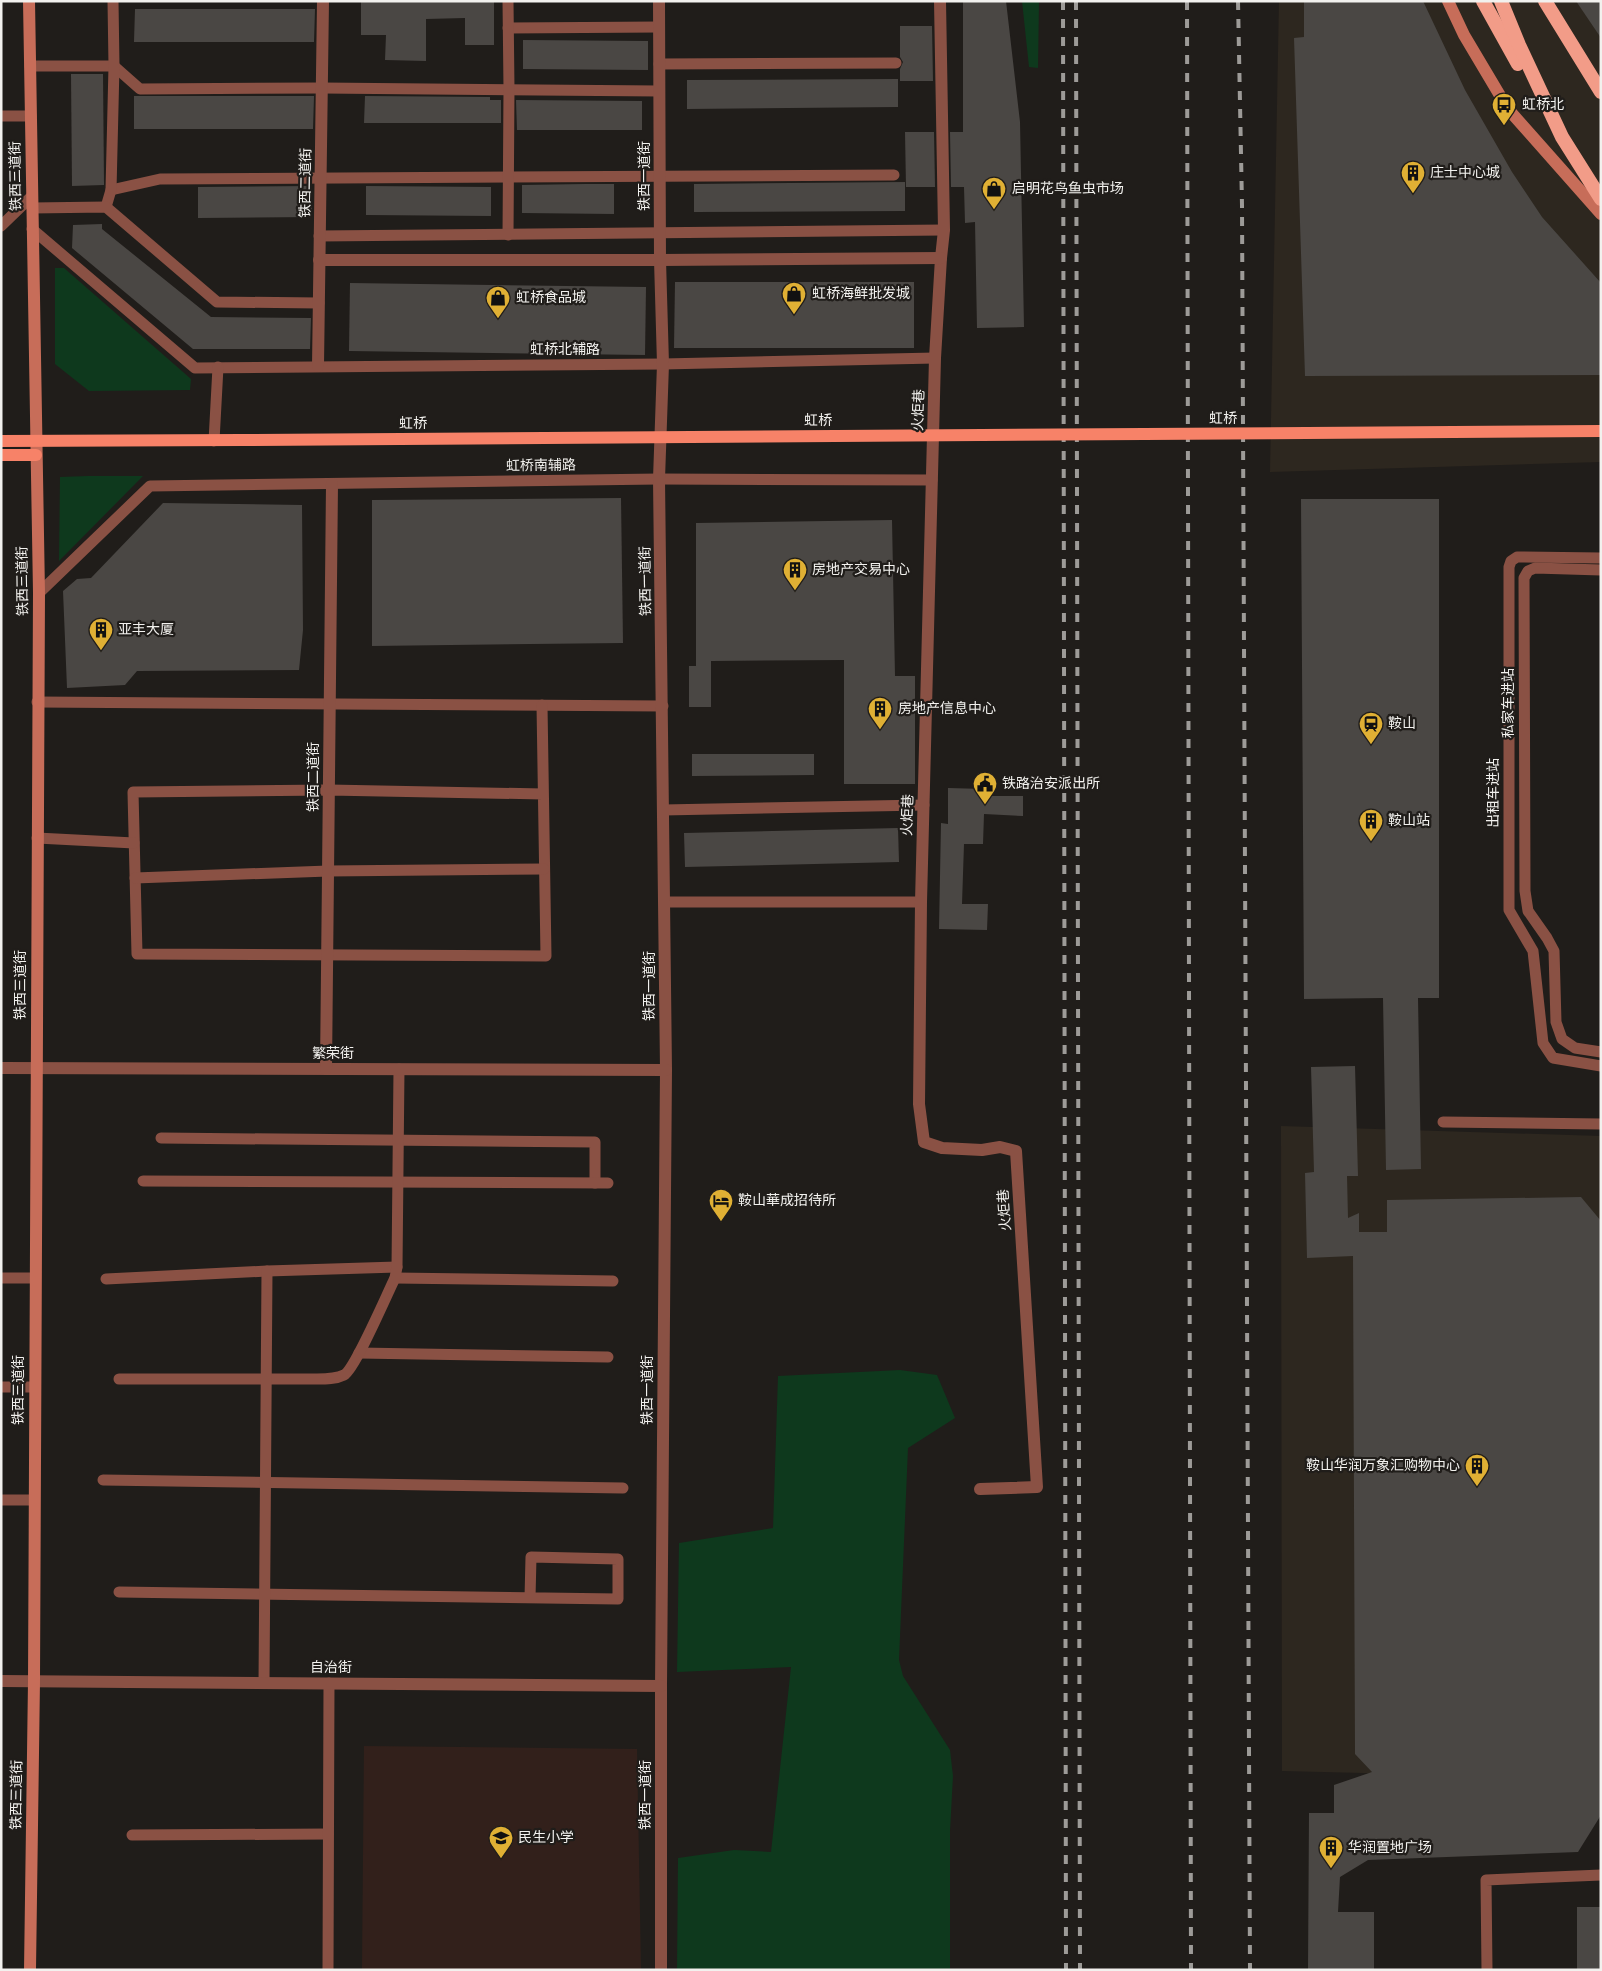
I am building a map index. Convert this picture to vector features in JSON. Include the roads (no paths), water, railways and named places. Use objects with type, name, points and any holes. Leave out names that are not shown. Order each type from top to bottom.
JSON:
[{"type":"highway","points":[[1483,1],[1601,200]]},
{"type":"highway","points":[[1501,1],[1519,45],[1562,137]]},
{"type":"highway","points":[[1545,1],[1601,92]]},
{"type":"main road","name":"铁西三道街","points":[[29,1],[39,593],[34,1681],[30,1970]]},
{"type":"main road","points":[[1448,1],[1464,35],[1508,109],[1601,214]]},
{"type":"main road","name":"虹桥","points":[[1,441],[1601,431]]},
{"type":"main road","points":[[1,456],[36,455]]},
{"type":"street","name":"铁西二道街","points":[[318,366],[323,1]]},
{"type":"street","name":"铁西一道街","points":[[659,1],[660,260],[663,364],[659,479],[666,1070],[661,1686],[661,1970]]},
{"type":"street","name":"火炬巷","points":[[940,1],[944,230],[936,358],[932,480],[921,902],[919,1104],[924,1142],[942,1148],[982,1150],[1000,1147],[1016,1151],[1037,1487],[980,1489]]},
{"type":"street","points":[[319,260],[941,258]]},
{"type":"street","name":"铁西二道街","points":[[326,1069],[332,484]]},
{"type":"street","name":"繁荣街","points":[[1,1068],[666,1070]]},
{"type":"street","name":"自治街","points":[[1,1682],[661,1686]]},
{"type":"lane","points":[[106,207],[111,190],[114,66],[113,1]]},
{"type":"lane","points":[[508,1],[508,235]]},
{"type":"lane","points":[[508,28],[659,27]]},
{"type":"lane","points":[[659,64],[896,64]]},
{"type":"lane","points":[[30,66],[114,66],[140,89],[659,90]]},
{"type":"lane","points":[[1,116],[31,116]]},
{"type":"lane","points":[[111,190],[160,179],[894,175]]},
{"type":"lane","points":[[1,226],[32,202],[106,207],[217,302],[319,303]]},
{"type":"lane","name":"虹桥北辅路","points":[[32,229],[195,368],[663,364],[936,358]]},
{"type":"lane","points":[[319,236],[944,230]]},
{"type":"lane","points":[[214,441],[218,368]]},
{"type":"lane","name":"虹桥南辅路","points":[[39,593],[150,486],[659,479],[932,480]]},
{"type":"lane","name":"出租车进站","points":[[1601,558],[1517,557],[1511,561],[1509,566],[1509,910],[1533,951],[1543,1043],[1553,1058],[1601,1066]]},
{"type":"lane","name":"私家车进站","points":[[1601,570],[1535,568],[1528,571],[1524,578],[1525,891],[1528,911],[1554,951],[1556,1022],[1562,1039],[1575,1048],[1601,1052]]},
{"type":"lane","points":[[37,702],[663,706]]},
{"type":"lane","points":[[542,705],[546,956],[137,954],[133,792],[328,790],[543,794]]},
{"type":"lane","points":[[663,810],[924,805]]},
{"type":"lane","points":[[37,838],[134,843]]},
{"type":"lane","points":[[135,878],[328,871],[544,869]]},
{"type":"lane","points":[[664,902],[921,902]]},
{"type":"lane","points":[[119,1379],[333,1378],[345,1374],[360,1353],[396,1273],[399,1069]]},
{"type":"lane","points":[[1443,1122],[1601,1124]]},
{"type":"lane","points":[[161,1138],[595,1142],[595,1183]]},
{"type":"lane","points":[[143,1181],[398,1184],[608,1183]]},
{"type":"lane","points":[[264,1683],[267,1271]]},
{"type":"lane","points":[[106,1279],[267,1271],[396,1273],[612,1281]]},
{"type":"lane","points":[[1,1278],[35,1278]]},
{"type":"lane","points":[[360,1353],[608,1357]]},
{"type":"lane","points":[[1,1387],[34,1388]]},
{"type":"lane","points":[[103,1480],[623,1488]]},
{"type":"lane","points":[[1,1500],[34,1500]]},
{"type":"lane","points":[[119,1592],[530,1598],[618,1599],[618,1559],[531,1557],[530,1598]]},
{"type":"lane","points":[[328,1970],[329,1683]]},
{"type":"lane","points":[[132,1835],[328,1834]]},
{"type":"lane","points":[[1487,1970],[1486,1880],[1601,1875]]},
{"type":"railway","points":[[1063,1],[1066,1970]]},
{"type":"railway","points":[[1076,1],[1080,1970]]},
{"type":"railway","points":[[1187,1],[1191,1970]]},
{"type":"railway","points":[[1238,1],[1242,205],[1250,1970]]},
{"type":"place","name":"虹桥北","points":[[1504,126]]},
{"type":"place","name":"庄士中心城","points":[[1413,194]]},
{"type":"place","name":"启明花鸟鱼虫市场","points":[[994,210]]},
{"type":"place","name":"虹桥海鲜批发城","points":[[794,315]]},
{"type":"place","name":"虹桥食品城","points":[[498,319]]},
{"type":"place","name":"房地产交易中心","points":[[795,591]]},
{"type":"place","name":"亚丰大厦","points":[[101,651]]},
{"type":"place","name":"房地产信息中心","points":[[880,730]]},
{"type":"place","name":"鞍山","points":[[1371,745]]},
{"type":"place","name":"铁路治安派出所","points":[[985,805]]},
{"type":"place","name":"鞍山站","points":[[1371,842]]},
{"type":"place","name":"鞍山華成招待所","points":[[721,1222]]},
{"type":"place","name":"鞍山华润万象汇购物中心","points":[[1477,1487]]},
{"type":"place","name":"民生小学","points":[[501,1859]]},
{"type":"place","name":"华润置地广场","points":[[1331,1869]]}]
